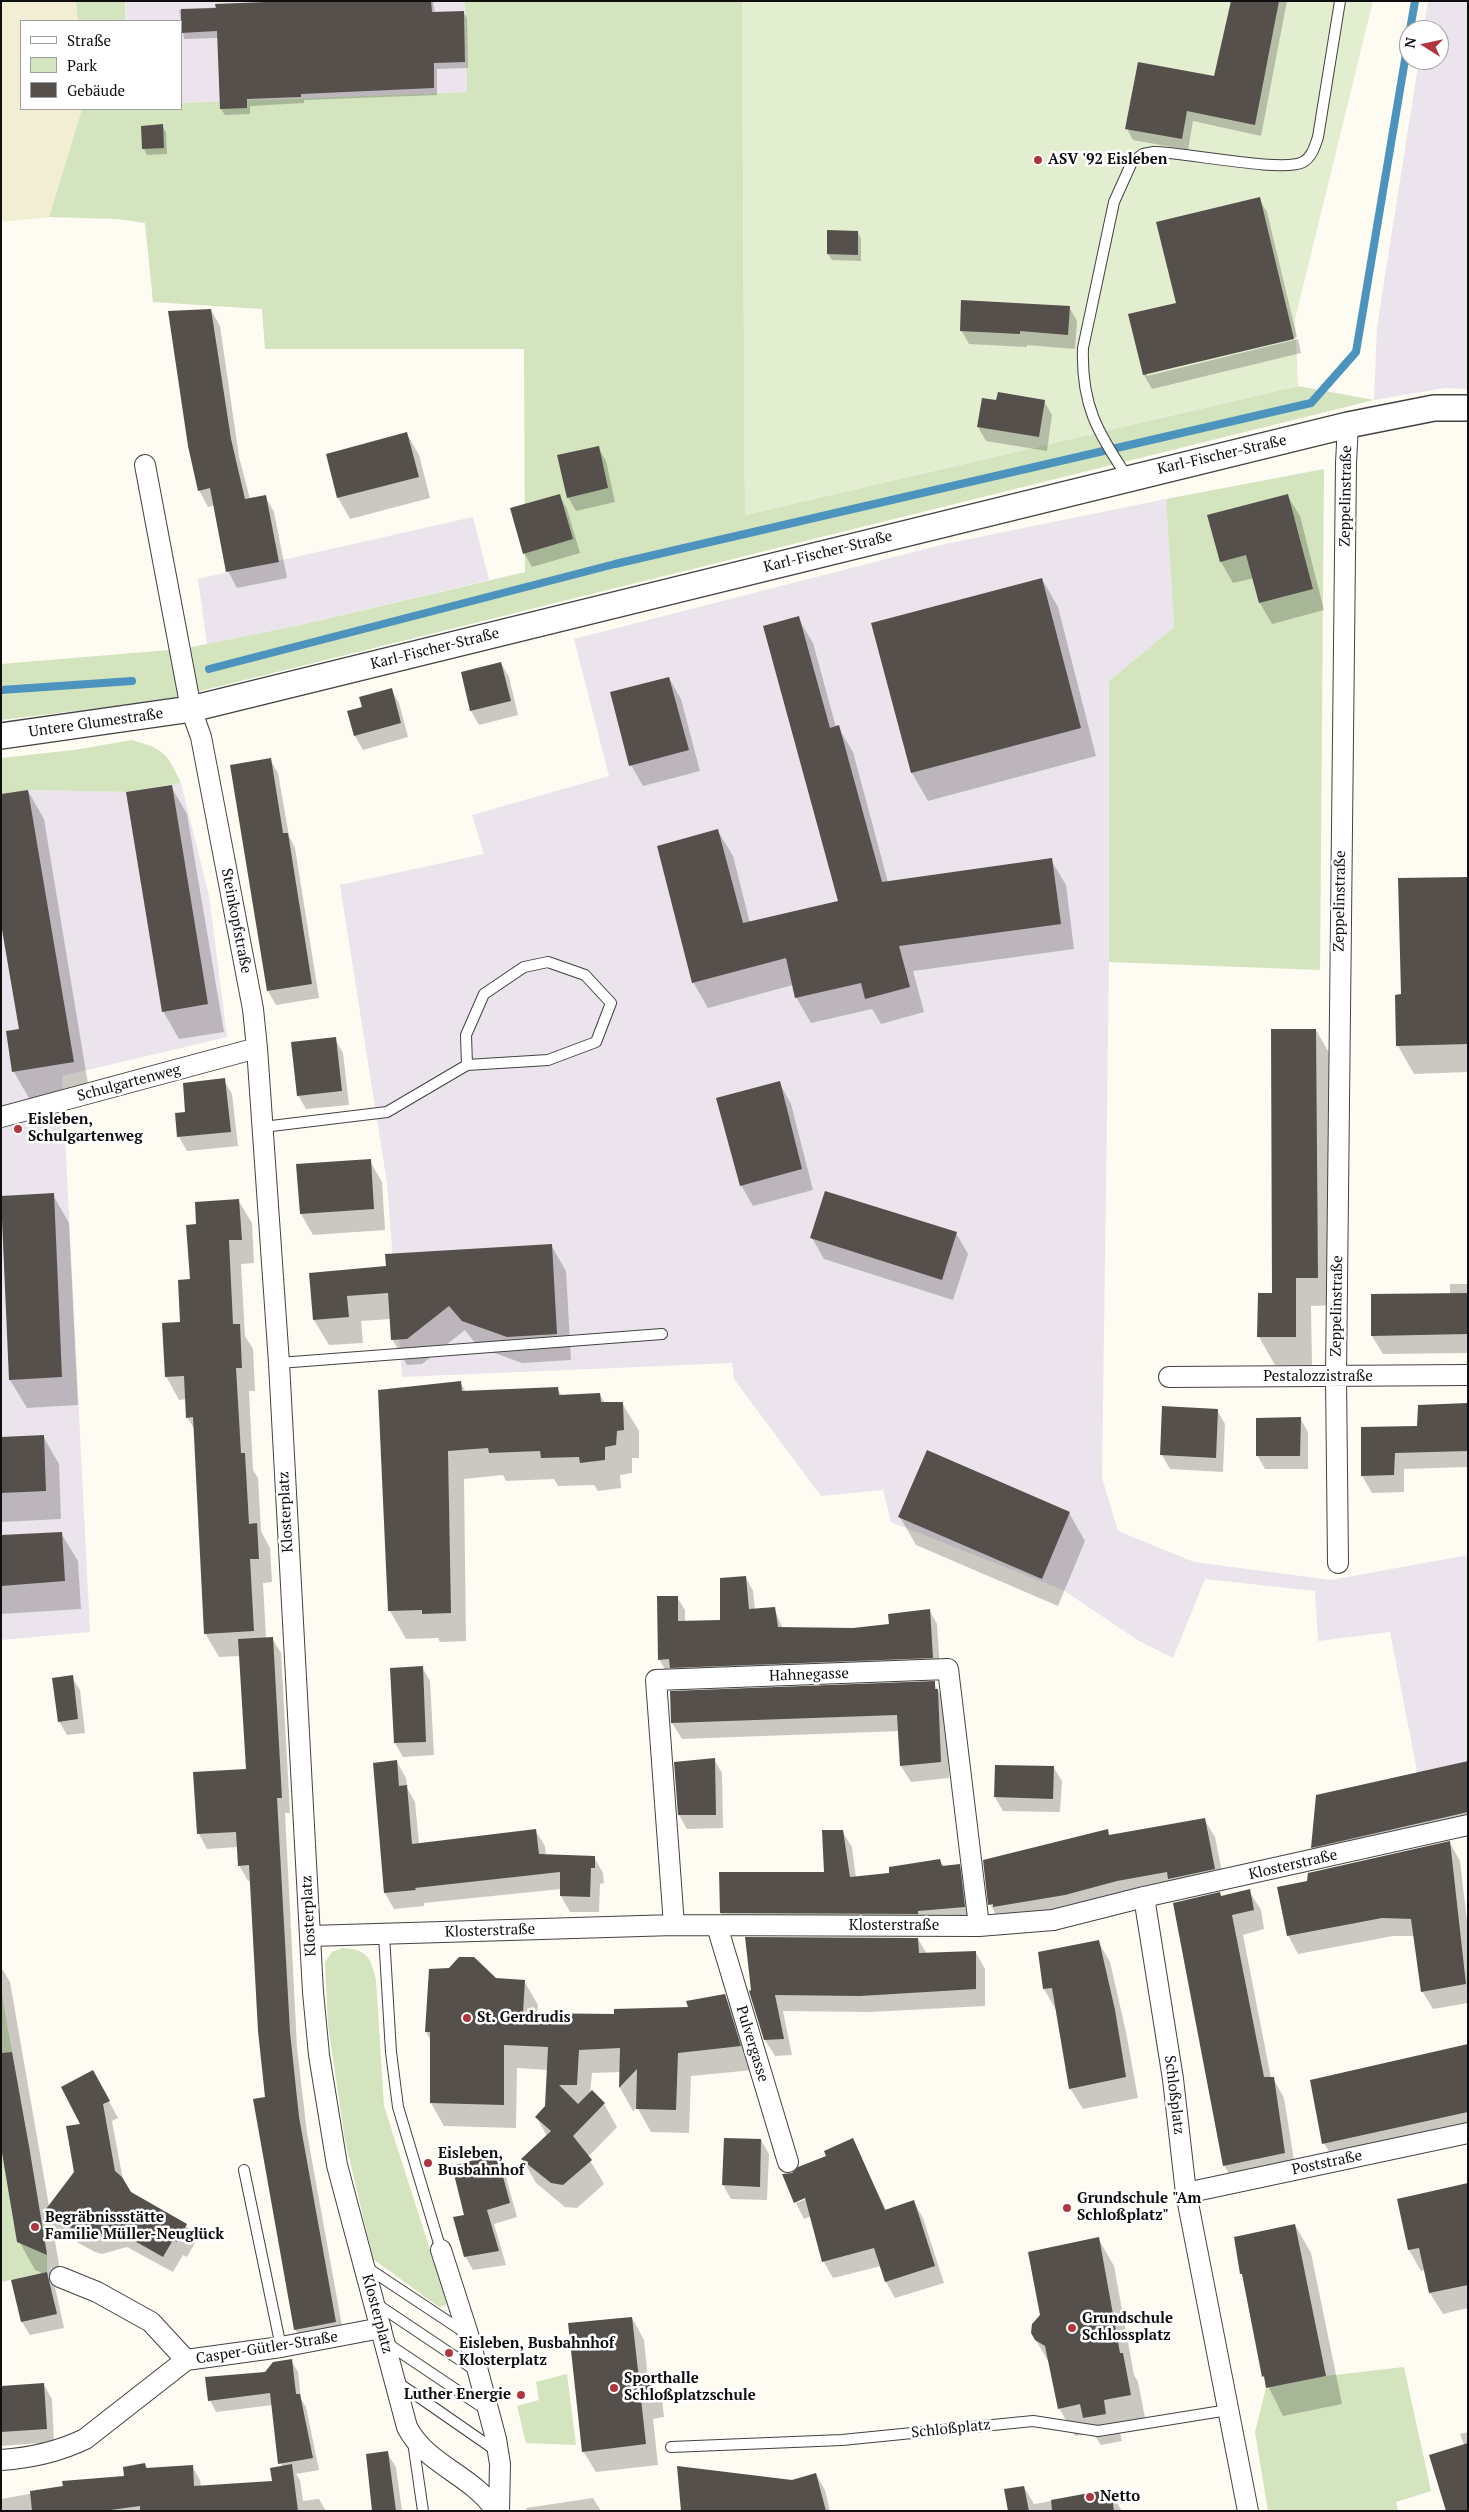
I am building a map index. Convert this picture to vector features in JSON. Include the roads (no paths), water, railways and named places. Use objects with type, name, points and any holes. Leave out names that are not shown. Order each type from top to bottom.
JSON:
[{"type":"street","name":"Karl-Fischer-Straße","points":[[190,699],[1122,469],[1434,408],[1468,408]]},
{"type":"street","name":"Zeppelinstraße","points":[[1338,1563],[1336,1377],[1345,522],[1348,425]]},
{"type":"street","name":"Steinkopfstraße","points":[[145,465],[182,649],[190,699],[205,756],[253,1009],[263,1127],[279,1383]]},
{"type":"street","name":"Untere Glumestraße","points":[[1,736],[190,699]]},
{"type":"street","name":"Schulgartenweg","points":[[1,1117],[257,1048]]},
{"type":"street","name":"Pestalozzistraße","points":[[1169,1377],[1468,1375]]},
{"type":"street","name":"Klosterplatz","points":[[279,1383],[315,2010],[327,2109],[337,2165],[403,2417],[420,2448],[472,2484],[498,2511]]},
{"type":"street","name":"Hahnegasse","points":[[674,1925],[656,1680],[948,1669],[979,1926]]},
{"type":"street","name":"Klosterstraße","points":[[310,1936],[674,1925],[979,1926],[1053,1920],[1144,1897],[1468,1825]]},
{"type":"street","name":"Schloßplatz","points":[[1144,1897],[1174,2078],[1186,2193],[1248,2511]]},
{"type":"street","name":"Pulvergasse","points":[[717,1926],[788,2162]]},
{"type":"street","name":"Poststraße","points":[[1186,2193],[1468,2133]]},
{"type":"street","name":"Klosterplatz","points":[[441,2250],[468,2334],[490,2412],[498,2452],[498,2511]]},
{"type":"street","name":"Casper-Gütler-Straße","points":[[60,2277],[97,2292],[151,2322],[186,2360],[383,2335]]},
{"type":"street","points":[[1,2460],[42,2455],[85,2439],[186,2360]]},
{"type":"lane","points":[[1122,469],[1094,422],[1084,388],[1082,348],[1114,202],[1126,174],[1132,162],[1143,154],[1154,152],[1276,166],[1304,162],[1312,152],[1318,136],[1340,1]]},
{"type":"lane","points":[[263,1127],[387,1112],[467,1065],[548,1060],[596,1042],[611,1003],[585,975],[548,962],[524,967],[484,994],[466,1035],[467,1065]]},
{"type":"lane","points":[[279,1363],[662,1334]]},
{"type":"lane","name":"Klosterplatz","points":[[384,1935],[391,2052],[398,2107],[441,2250]]},
{"type":"lane","points":[[244,2170],[281,2347]]},
{"type":"lane","points":[[363,2265],[468,2334]]},
{"type":"lane","points":[[374,2302],[478,2372]]},
{"type":"lane","points":[[383,2335],[490,2412]]},
{"type":"lane","points":[[394,2380],[498,2452]]},
{"type":"lane","name":"Schloßplatz","points":[[671,2447],[842,2440],[1026,2422],[1098,2431],[1228,2410]]},
{"type":"lane","name":"Klosterplatz","points":[[413,2438],[423,2511]]},
{"type":"waterway","points":[[1412,20],[1415,1]]},
{"type":"waterway","points":[[209,669],[615,564],[1311,403],[1356,352],[1403,70]]},
{"type":"waterway","points":[[1,690],[132,681]]},
{"type":"place","name":"ASV '92 Eisleben","points":[[1038,160]]},
{"type":"place","name":"Eisleben, Schulgartenweg","points":[[18,1129]]},
{"type":"place","name":"St. Gerdrudis","points":[[467,2018]]},
{"type":"place","name":"Eisleben, Busbahnhof","points":[[428,2163]]},
{"type":"place","name":"Grundschule \"Am Schloßplatz\"","points":[[1067,2208]]},
{"type":"place","name":"Begräbnissstätte Familie Müller-Neuglück","points":[[35,2227]]},
{"type":"place","name":"Grundschule Schlossplatz","points":[[1072,2328]]},
{"type":"place","name":"Eisleben, Busbahnhof Klosterplatz","points":[[449,2353]]},
{"type":"place","name":"Sporthalle Schloßplatzschule","points":[[614,2388]]},
{"type":"place","name":"Luther Energie","points":[[521,2395]]},
{"type":"place","name":"Netto","points":[[1090,2497]]}]
